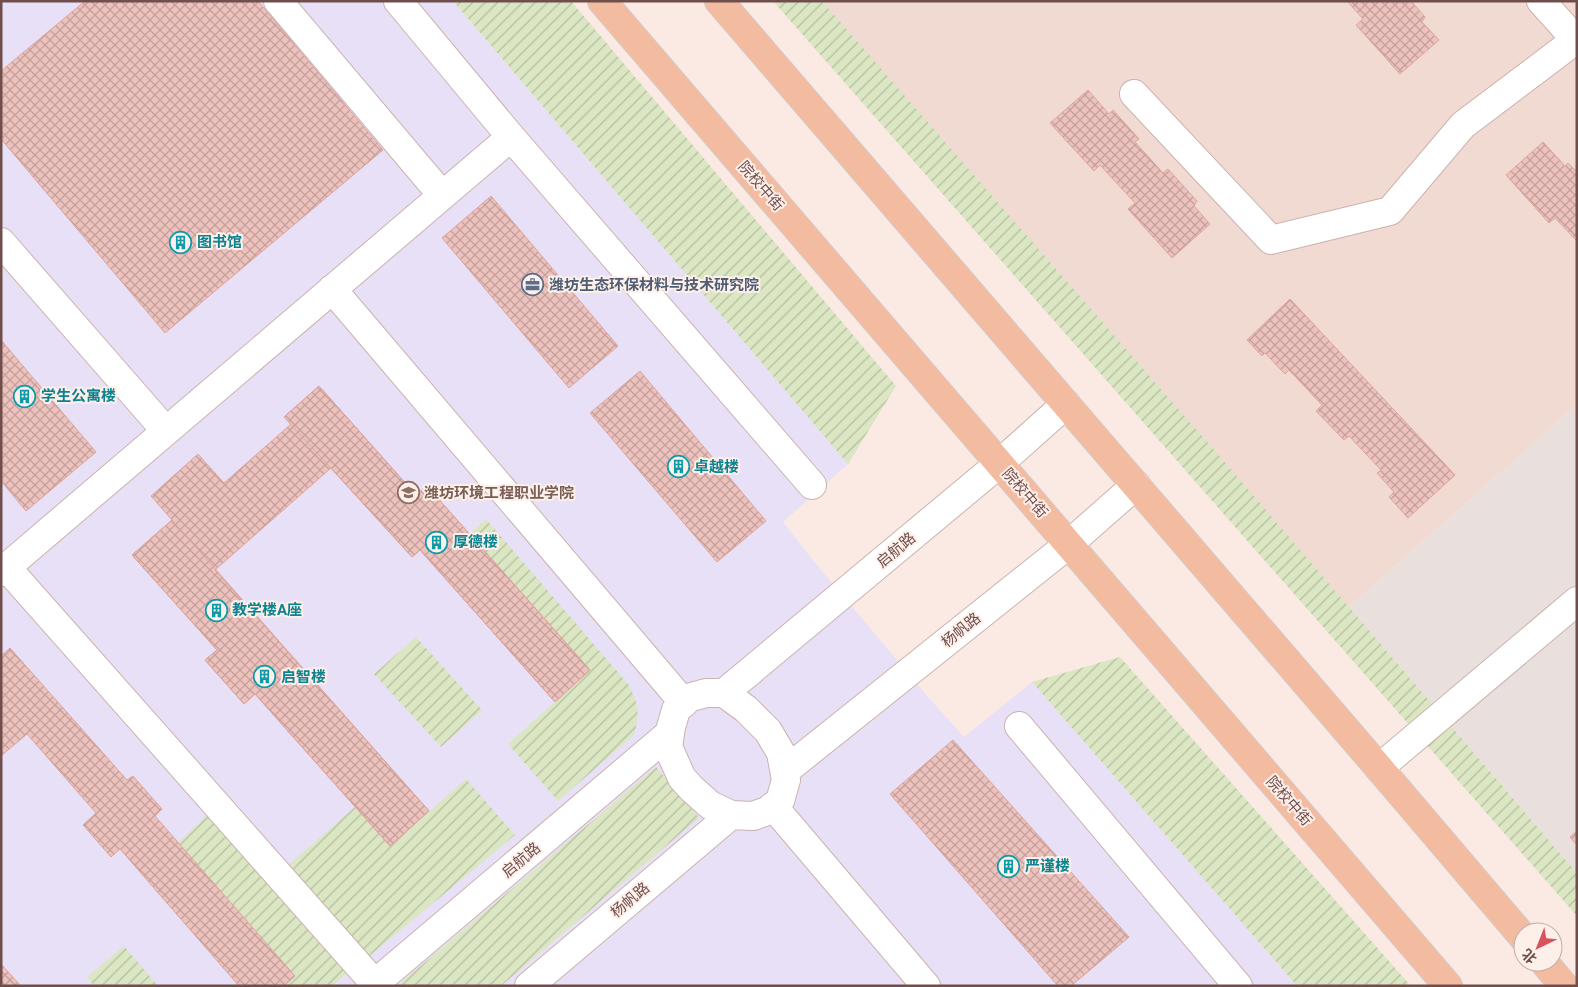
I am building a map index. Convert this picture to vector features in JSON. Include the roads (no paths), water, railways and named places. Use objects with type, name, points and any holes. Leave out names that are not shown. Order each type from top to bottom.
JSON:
[{"type":"main road","name":"院校中街","points":[[602,1],[1448,986]]},
{"type":"main road","points":[[719,1],[1380,768],[1513,925]]},
{"type":"main road","points":[[1552,972],[1564,986]]},
{"type":"lane","points":[[278,1],[442,195]]},
{"type":"lane","points":[[398,1],[511,136],[812,485]]},
{"type":"lane","points":[[1134,94],[1271,240],[1390,211],[1463,125],[1576,40],[1541,1]]},
{"type":"lane","points":[[375,985],[4,570],[511,136]]},
{"type":"lane","points":[[1,242],[166,431]]},
{"type":"lane","points":[[332,289],[684,703]]},
{"type":"lane","name":"启航路","points":[[724,693],[1000,464],[1066,404]]},
{"type":"lane","name":"杨帆路","points":[[785,771],[1069,544],[1136,485]]},
{"type":"lane","points":[[1380,768],[1577,601]]},
{"type":"lane","points":[[706,693],[724,693],[746,709],[768,731],[781,753],[786,780],[780,801],[767,811],[753,816],[731,815],[710,805],[682,778],[668,747],[676,710],[688,698],[706,693]]},
{"type":"lane","points":[[1018,726],[1238,986]]},
{"type":"lane","name":"启航路","points":[[375,985],[670,733]]},
{"type":"lane","points":[[773,806],[926,986]]},
{"type":"lane","name":"杨帆路","points":[[529,986],[731,815]]},
{"type":"place","name":"图书馆","points":[[181,242]]},
{"type":"place","name":"潍坊生态环保材料与技术研究院","points":[[533,285]]},
{"type":"place","name":"学生公寓楼","points":[[25,396]]},
{"type":"place","name":"卓越楼","points":[[678,467]]},
{"type":"place","name":"潍坊环境工程职业学院","points":[[408,493]]},
{"type":"place","name":"厚德楼","points":[[437,542]]},
{"type":"place","name":"教学楼A座","points":[[216,610]]},
{"type":"place","name":"启智楼","points":[[265,677]]},
{"type":"place","name":"严谨楼","points":[[1009,866]]}]
